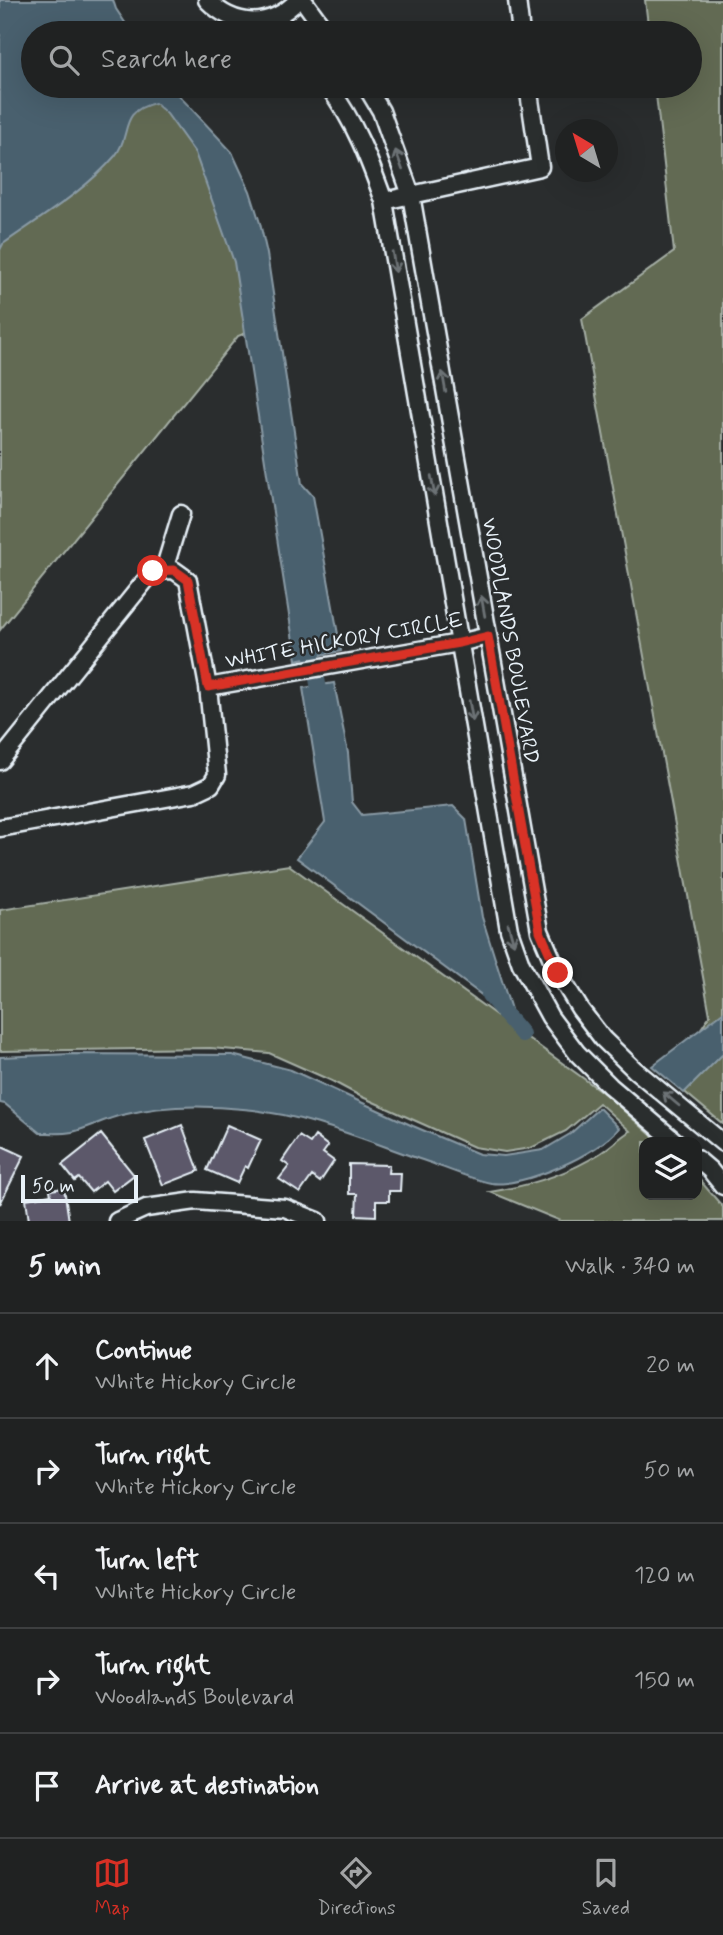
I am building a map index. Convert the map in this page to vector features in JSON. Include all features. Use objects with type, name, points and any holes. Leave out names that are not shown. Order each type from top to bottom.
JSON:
[{"type":"street","points":[[207,0],[222,14],[240,21]]},
{"type":"street","points":[[263,21],[277,17],[300,0],[317,21]]},
{"type":"street","points":[[517,0],[520,21]]},
{"type":"street","points":[[277,17],[280,21]]},
{"type":"street","points":[[337,98],[362,143],[384,201],[509,930],[521,964],[551,1017],[576,1053],[670,1137]]},
{"type":"street","name":"WOODLANDS BOULEVARD","points":[[373,98],[381,111],[411,195],[540,931],[558,973],[580,1009],[603,1039],[635,1070],[723,1143]]},
{"type":"street","points":[[384,201],[540,167],[530,98]]},
{"type":"street","points":[[0,761],[153,571],[164,570],[181,514]]},
{"type":"street","name":"WHITE HICKORY CIRCLE","points":[[0,828],[194,793],[211,785],[217,775],[208,687],[188,580],[174,570],[164,570]]},
{"type":"street","name":"WHITE HICKORY CIRCLE","points":[[208,687],[488,636]]},
{"type":"street","points":[[702,1163],[723,1186]]},
{"type":"street","points":[[117,1221],[146,1208],[196,1201],[285,1208],[318,1221]]},
{"type":"green space","points":[[645,0],[723,0],[723,1124],[668,1078],[710,1015],[582,319],[674,252],[656,98],[702,98],[702,21],[648,21]]},
{"type":"green space","points":[[116,98],[151,98],[202,134],[256,329],[238,336],[0,630],[0,173]]},
{"type":"green space","points":[[289,865],[605,1094],[653,1137],[639,1137],[639,1200],[702,1200],[702,1183],[723,1207],[723,1221],[561,1221],[490,1192],[560,1174],[599,1154],[630,1131],[599,1103],[566,1131],[531,1148],[505,1152],[474,1147],[269,1053],[210,1048],[0,1051],[0,910]]},
{"type":"water","points":[[0,0],[113,0],[124,21],[21,21],[21,98],[181,98],[232,152],[250,191],[267,254],[302,484],[313,496],[341,651],[296,660],[234,262],[195,153],[167,114],[155,103],[135,112],[127,125],[120,148],[103,169],[62,203],[3,244],[0,250]]},
{"type":"water","points":[[334,683],[348,753],[352,802],[362,815],[453,806],[466,819],[482,917],[514,1019],[297,858],[325,822],[303,688]]},
{"type":"water","points":[[723,1012],[723,1054],[684,1093],[652,1066]]},
{"type":"water","points":[[71,1054],[232,1055],[291,1070],[479,1154],[504,1156],[543,1150],[570,1134],[599,1108],[619,1128],[595,1148],[560,1167],[522,1180],[491,1183],[339,1130],[268,1112],[213,1107],[167,1108],[122,1115],[72,1132],[40,1133],[5,1104],[0,1103],[0,1057]]},
{"type":"building","points":[[182,1125],[199,1171],[163,1185],[145,1140]]},
{"type":"building","points":[[227,1125],[261,1140],[248,1168],[245,1166],[237,1183],[207,1170]]},
{"type":"building","points":[[101,1134],[134,1175],[113,1191],[105,1181],[91,1192],[79,1178],[75,1181],[62,1165]]},
{"type":"building","points":[[299,1136],[310,1143],[315,1136],[328,1146],[323,1153],[334,1161],[320,1182],[312,1176],[300,1193],[279,1179],[289,1166],[282,1161]]},
{"type":"building","points":[[0,1145],[24,1156],[0,1204]]},
{"type":"building","points":[[349,1164],[389,1165],[388,1173],[401,1173],[400,1191],[389,1191],[389,1201],[376,1201],[376,1216],[356,1215],[357,1194],[349,1194]]},
{"type":"building","points":[[64,1188],[69,1221],[29,1221],[26,1199],[51,1195],[50,1190]]},
{"type":"waterway","points":[[309,635],[322,706]]},
{"type":"waterway","points":[[489,995],[522,1034]]},
{"type":"route","points":[[153,571],[174,570],[188,580],[208,687],[488,636],[540,931],[558,973]]}]
